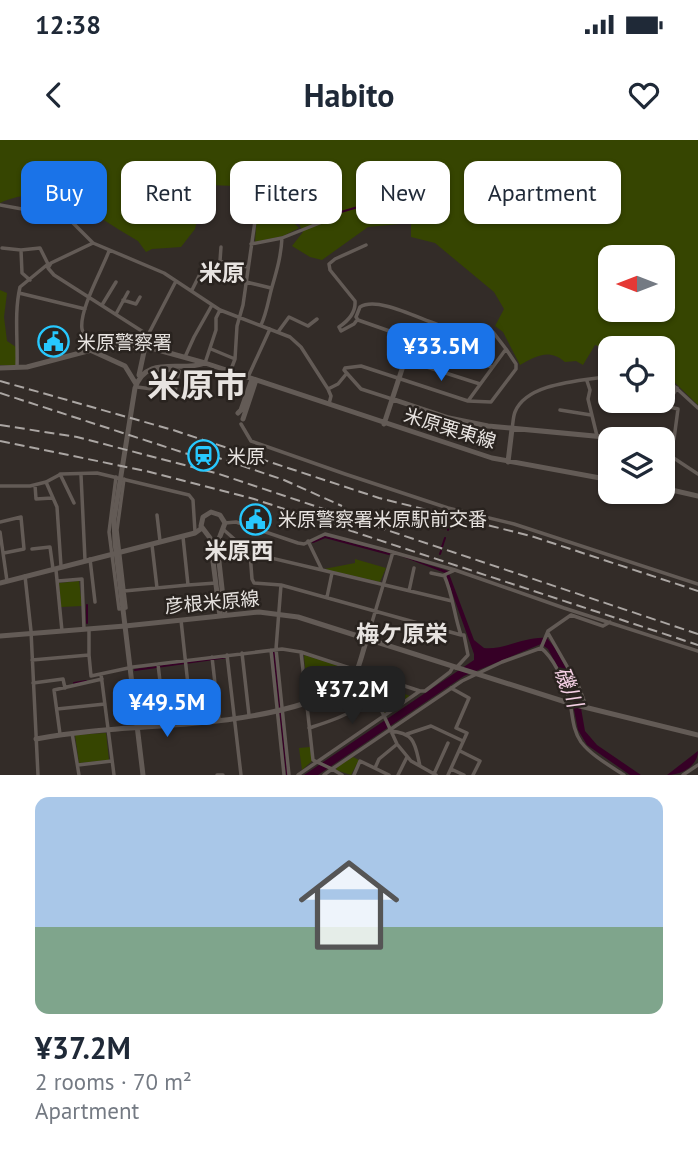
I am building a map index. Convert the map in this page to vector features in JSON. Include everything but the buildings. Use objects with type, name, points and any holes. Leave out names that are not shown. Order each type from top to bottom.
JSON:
[{"type":"main road","name":"米原栗東線","points":[[0,368],[17,369],[115,346],[157,349],[508,462],[598,478]]},
{"type":"main road","points":[[143,775],[115,553],[115,511],[145,347]]},
{"type":"main road","points":[[90,350],[127,369],[137,383]]},
{"type":"main road","points":[[384,424],[405,360]]},
{"type":"main road","points":[[133,407],[137,383],[146,371],[161,366],[205,363]]},
{"type":"main road","points":[[238,412],[252,379]]},
{"type":"main road","points":[[242,422],[252,379]]},
{"type":"main road","points":[[392,399],[449,418],[512,429],[597,436]]},
{"type":"main road","points":[[508,462],[512,429]]},
{"type":"main road","points":[[675,491],[698,496]]},
{"type":"main road","points":[[208,513],[218,513],[223,529],[217,544],[222,615],[208,535],[202,528],[202,519],[208,513]]},
{"type":"main road","points":[[3,582],[195,533],[202,528]]},
{"type":"main road","name":"彦根米原線","points":[[0,636],[222,615],[278,613],[298,617],[571,704],[698,735]]},
{"type":"main road","points":[[36,739],[60,734],[137,729],[280,711],[307,703],[344,689],[357,670],[367,639]]},
{"type":"street","points":[[0,205],[33,211],[46,210],[71,219],[93,243],[139,261],[191,290],[220,310],[290,337],[301,347],[328,389],[331,396],[329,404]]},
{"type":"street","points":[[230,372],[235,359],[237,326],[254,224]]},
{"type":"street","points":[[251,244],[282,238],[317,224]]},
{"type":"street","points":[[261,325],[279,267],[282,238]]},
{"type":"street","points":[[17,369],[18,331],[15,319],[20,287],[48,264],[93,243]]},
{"type":"street","points":[[366,245],[329,264],[330,270],[355,301],[349,318],[339,327],[341,331],[354,324],[361,305],[380,304],[440,326],[469,332],[496,333],[516,364],[516,369],[491,402],[468,401],[359,365],[345,368],[360,389],[392,399]]},
{"type":"street","points":[[221,247],[220,261],[248,267]]},
{"type":"street","points":[[2,248],[40,248],[54,275],[148,335],[158,343],[157,349]]},
{"type":"street","points":[[21,250],[22,273],[30,280]]},
{"type":"street","points":[[90,350],[82,327],[85,309],[109,251]]},
{"type":"street","points":[[191,290],[201,272]]},
{"type":"street","points":[[145,347],[148,335],[176,281]]},
{"type":"street","points":[[102,306],[116,282]]},
{"type":"street","points":[[246,282],[272,288]]},
{"type":"street","points":[[116,314],[128,292]]},
{"type":"street","points":[[19,293],[85,309]]},
{"type":"street","points":[[123,300],[136,304],[140,297]]},
{"type":"street","points":[[185,357],[212,305]]},
{"type":"street","points":[[205,363],[220,310]]},
{"type":"street","points":[[278,332],[289,317],[308,326],[317,319]]},
{"type":"street","points":[[357,320],[492,367]]},
{"type":"street","points":[[427,366],[440,326]]},
{"type":"street","points":[[252,379],[270,329]]},
{"type":"street","points":[[210,349],[235,359]]},
{"type":"street","points":[[468,401],[506,349]]},
{"type":"street","points":[[405,360],[480,384]]},
{"type":"street","points":[[160,370],[175,370],[179,373],[175,392],[137,383],[160,370]]},
{"type":"street","points":[[328,389],[338,384],[347,373]]},
{"type":"street","points":[[512,429],[517,408],[535,392],[549,386],[598,378]]},
{"type":"street","points":[[586,380],[597,436]]},
{"type":"street","points":[[675,432],[678,409],[667,406],[677,388],[698,408]]},
{"type":"street","points":[[560,410],[591,415]]},
{"type":"street","points":[[242,422],[251,441],[335,471],[449,508],[514,524],[698,584]]},
{"type":"street","points":[[675,459],[698,474]]},
{"type":"street","points":[[0,486],[35,485],[61,474],[97,473],[116,477],[189,495],[193,500],[195,533]]},
{"type":"street","points":[[61,474],[74,503]]},
{"type":"street","points":[[81,474],[87,559],[95,602]]},
{"type":"street","points":[[116,477],[109,532],[124,591],[126,608],[122,610]]},
{"type":"street","points":[[115,553],[124,479]]},
{"type":"street","points":[[46,482],[57,507],[57,567],[62,631]]},
{"type":"street","points":[[35,485],[36,499],[53,498]]},
{"type":"street","points":[[157,515],[160,541]]},
{"type":"street","points":[[0,522],[21,517],[24,549],[2,550]]},
{"type":"street","points":[[208,535],[236,522],[304,544],[325,534],[393,552],[448,573],[698,651]]},
{"type":"street","points":[[223,529],[250,553],[452,601]]},
{"type":"street","points":[[0,532],[3,582]]},
{"type":"street","points":[[183,535],[188,585]]},
{"type":"street","points":[[308,541],[322,570]]},
{"type":"street","points":[[152,543],[157,588]]},
{"type":"street","points":[[32,549],[50,547],[57,567]]},
{"type":"street","points":[[367,639],[393,552]]},
{"type":"street","points":[[60,734],[54,690],[130,668],[273,651],[301,652],[425,691],[456,668],[468,655],[464,635],[281,585],[254,583],[250,553]]},
{"type":"street","points":[[409,591],[414,568]]},
{"type":"street","points":[[327,597],[332,573]]},
{"type":"street","points":[[431,573],[448,573]]},
{"type":"street","points":[[448,573],[461,635]]},
{"type":"street","points":[[25,576],[31,634],[38,775]]},
{"type":"street","points":[[58,581],[82,579],[91,676],[102,677]]},
{"type":"street","points":[[124,591],[216,583]]},
{"type":"street","points":[[281,585],[273,651],[287,775]]},
{"type":"street","points":[[324,775],[451,688],[502,662],[541,648],[547,632],[571,615],[603,626],[610,622]]},
{"type":"street","points":[[181,620],[192,722]]},
{"type":"street","points":[[547,632],[579,687],[585,708]]},
{"type":"street","points":[[541,648],[549,657],[568,695],[573,722],[582,742],[597,757],[624,775]]},
{"type":"street","points":[[301,652],[313,760],[341,775]]},
{"type":"street","points":[[32,660],[89,655]]},
{"type":"street","points":[[242,655],[249,715]]},
{"type":"street","points":[[227,657],[241,775]]},
{"type":"street","points":[[212,659],[219,719]]},
{"type":"street","points":[[158,666],[165,726]]},
{"type":"street","points":[[102,677],[114,775]]},
{"type":"street","points":[[309,727],[350,713],[363,704],[380,678]]},
{"type":"street","points":[[33,684],[63,679],[64,686]]},
{"type":"street","points":[[448,775],[467,733],[456,728],[469,698],[451,688]]},
{"type":"street","points":[[298,775],[420,691]]},
{"type":"street","points":[[373,692],[397,744],[407,757],[426,773],[435,775],[448,743]]},
{"type":"street","points":[[57,709],[105,704]]},
{"type":"street","points":[[407,734],[431,726],[464,741]]},
{"type":"street","points":[[390,729],[407,734],[414,743],[420,766]]},
{"type":"street","points":[[72,733],[79,775]]},
{"type":"street","points":[[375,768],[379,759],[397,744]]},
{"type":"street","points":[[460,751],[482,758],[473,775]]},
{"type":"street","points":[[398,775],[407,757]]},
{"type":"street","points":[[78,765],[112,761]]},
{"type":"street","points":[[354,775],[360,761],[389,775]]},
{"type":"street","points":[[683,775],[698,765]]},
{"type":"street","points":[[451,769],[464,775]]},
{"type":"street","points":[[217,775],[223,775]]},
{"type":"green space","points":[[0,140],[698,140],[698,405],[675,383],[675,336],[598,336],[598,346],[595,345],[583,365],[576,361],[565,362],[548,354],[537,356],[520,365],[503,332],[495,326],[504,309],[494,292],[435,243],[411,237],[411,224],[450,224],[450,161],[356,161],[356,224],[400,224],[368,227],[322,260],[310,257],[292,246],[303,232],[299,224],[342,224],[342,161],[230,161],[230,186],[216,185],[216,161],[121,161],[121,224],[196,224],[181,247],[152,249],[146,252],[138,241],[107,223],[107,161],[21,161],[19,197],[0,203]]},
{"type":"green space","points":[[256,224],[295,224],[299,228],[283,236],[255,242]]},
{"type":"green space","points":[[0,290],[7,293],[4,317],[7,341],[16,347],[16,366],[0,365]]},
{"type":"green space","points":[[355,559],[386,568],[380,582],[324,569],[355,563]]},
{"type":"green space","points":[[79,581],[82,606],[61,607],[59,583]]},
{"type":"green space","points":[[304,655],[353,672],[342,686],[313,698],[307,693]]},
{"type":"green space","points":[[380,680],[404,686],[402,693],[410,696],[384,713],[375,692]]},
{"type":"green space","points":[[106,733],[109,760],[79,763],[75,735]]},
{"type":"green space","points":[[310,747],[312,761],[302,770],[299,748]]},
{"type":"green space","points":[[353,757],[359,760],[351,775],[336,770],[337,767]]},
{"type":"shaded area","points":[[398,555],[448,571],[474,640],[484,648],[547,638],[578,691],[585,731],[597,745],[641,775],[630,775],[587,745],[578,730],[570,690],[548,649],[541,644],[464,676],[318,775],[304,775],[474,660],[445,573]]},
{"type":"shaded area","points":[[698,751],[692,765],[679,773],[667,775]]},
{"type":"waterway","points":[[342,212],[356,208]]},
{"type":"waterway","points":[[448,530],[449,526]]},
{"type":"waterway","points":[[313,542],[325,537],[389,554]]},
{"type":"waterway","points":[[442,547],[445,538]]},
{"type":"waterway","points":[[87,605],[87,623]]},
{"type":"waterway","points":[[271,653],[274,653],[280,708]]},
{"type":"waterway","points":[[135,670],[228,657]]},
{"type":"waterway","points":[[74,683],[86,681]]},
{"type":"waterway","points":[[280,713],[287,775]]},
{"type":"railway","points":[[0,381],[173,430],[379,498],[531,536],[698,591]]},
{"type":"railway","points":[[0,393],[206,460]]},
{"type":"railway","points":[[0,425],[77,437],[219,474],[698,634]]},
{"type":"railway","points":[[0,441],[146,471],[254,499],[698,645]]},
{"type":"railway","points":[[198,451],[284,480],[342,506]]},
{"type":"place","name":"米原警察署","points":[[54,342]]},
{"type":"place","name":"米原","points":[[204,456]]},
{"type":"place","name":"米原警察署米原駅前交番","points":[[255,519]]},
{"type":"district","name":"米原","points":[[222,273]]},
{"type":"district","name":"米原市","points":[[197,385]]},
{"type":"district","name":"米原西","points":[[239,551]]},
{"type":"district","name":"梅ケ原栄","points":[[402,634]]},
{"type":"water label","name":"磯川","points":[[568,687]]}]
